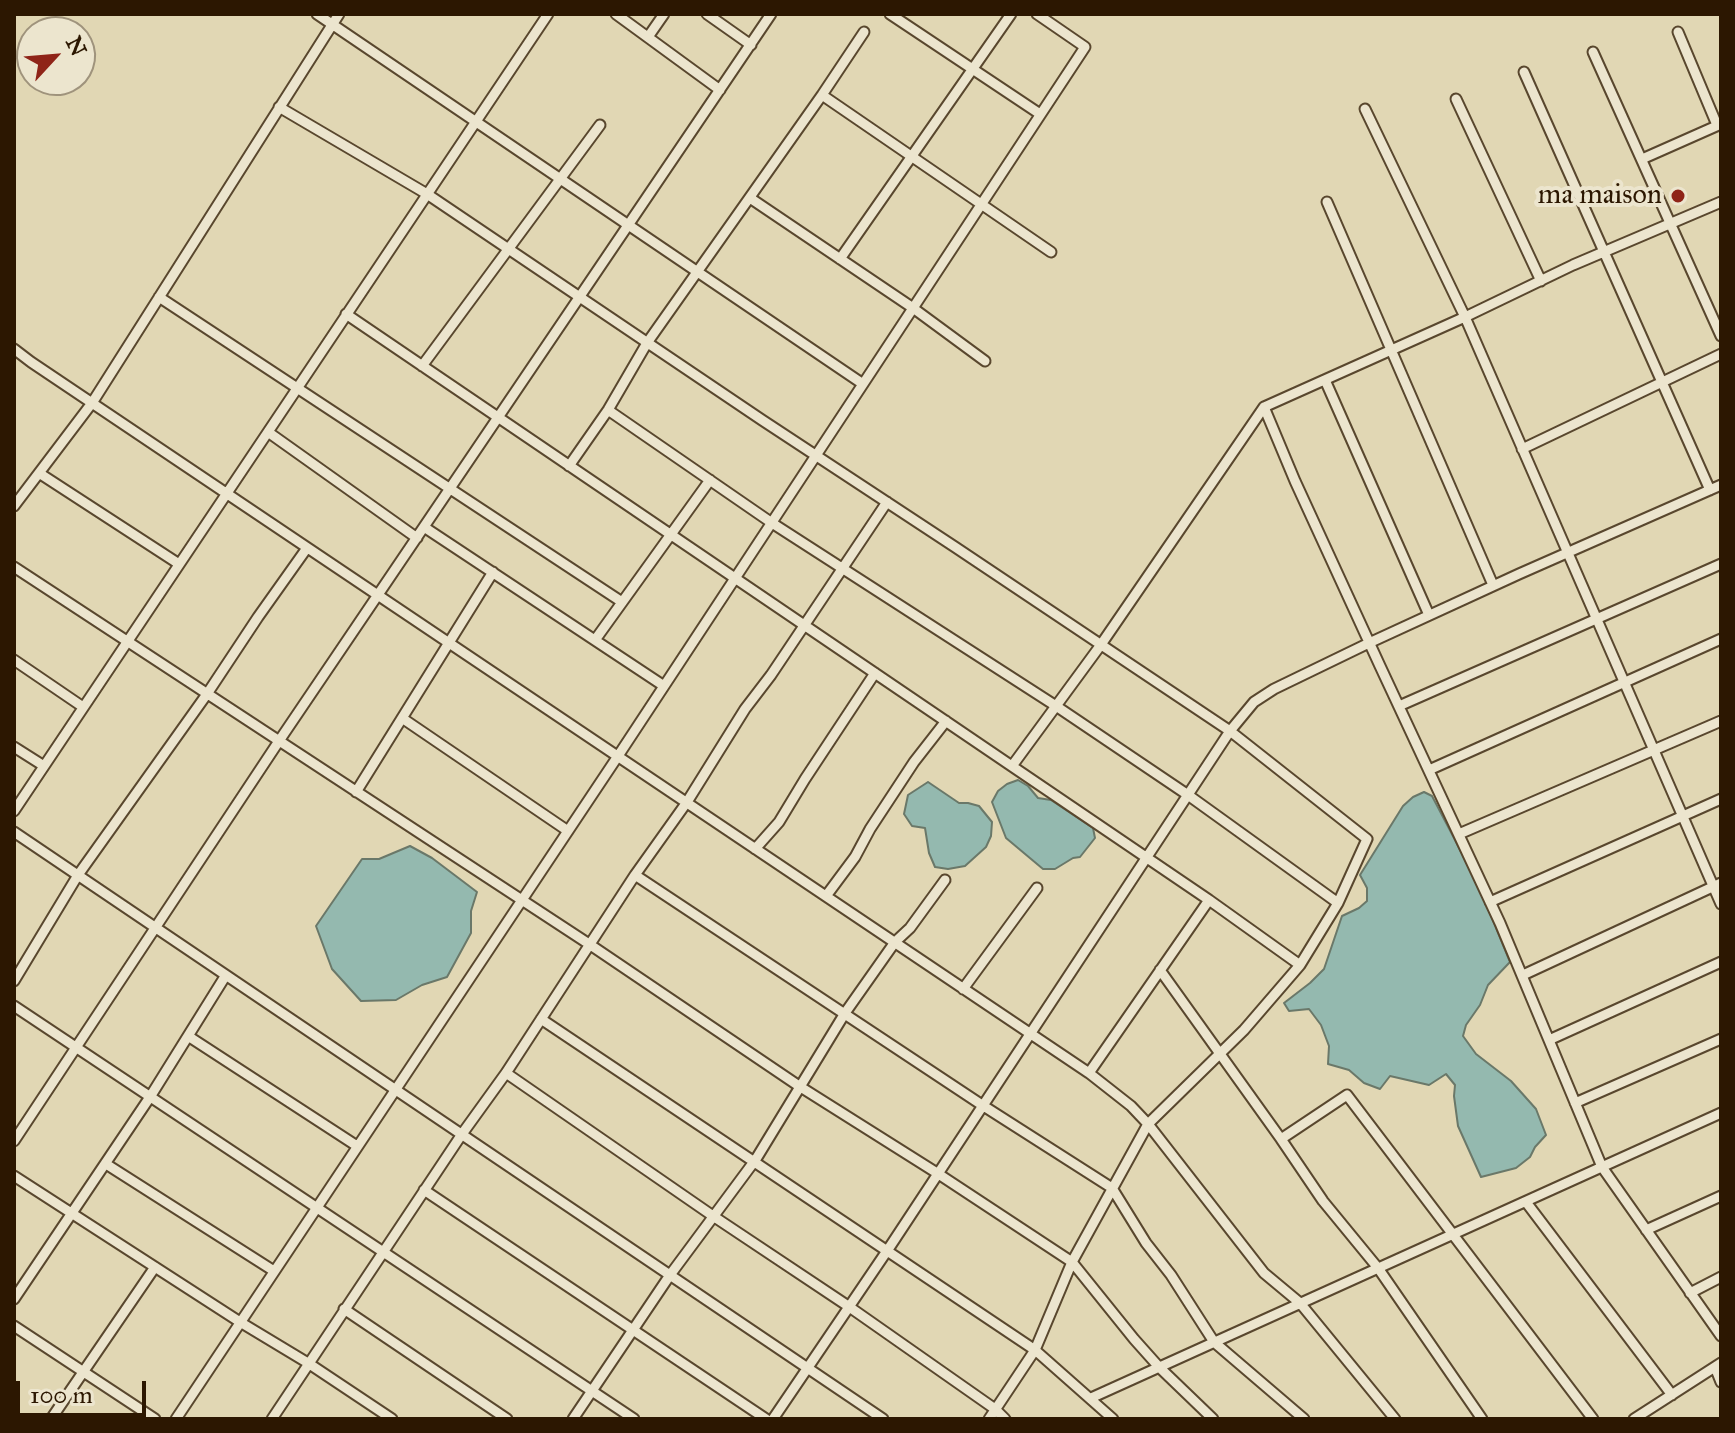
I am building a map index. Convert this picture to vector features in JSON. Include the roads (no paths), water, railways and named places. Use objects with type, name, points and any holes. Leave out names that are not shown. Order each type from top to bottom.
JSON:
[{"type":"street","points":[[317,14],[863,384]]},
{"type":"street","points":[[14,506],[92,403],[339,14]]},
{"type":"street","points":[[14,811],[548,14]]},
{"type":"street","points":[[616,14],[720,90]]},
{"type":"street","points":[[648,37],[664,14]]},
{"type":"street","points":[[707,14],[751,45]]},
{"type":"street","points":[[14,1141],[279,741],[771,14]]},
{"type":"street","points":[[890,14],[1040,114]]},
{"type":"street","points":[[840,259],[1011,14]]},
{"type":"street","points":[[176,1419],[1085,47],[1037,14]]},
{"type":"street","points":[[569,466],[608,410],[647,343],[864,32]]},
{"type":"street","points":[[1642,159],[1719,125],[1678,32]]},
{"type":"street","points":[[1593,52],[1721,336]]},
{"type":"street","points":[[1524,72],[1710,490]]},
{"type":"street","points":[[822,95],[1051,252]]},
{"type":"street","points":[[1456,99],[1541,281]]},
{"type":"street","points":[[279,107],[427,194],[1230,731],[1367,839],[1338,903],[1300,965],[1244,1030],[1148,1124],[1072,1262],[1035,1350],[989,1419]]},
{"type":"street","points":[[1365,109],[1465,317],[1683,816],[1717,885],[1721,904]]},
{"type":"street","points":[[422,366],[600,125]]},
{"type":"street","points":[[750,198],[913,308],[985,361]]},
{"type":"street","points":[[1327,202],[1493,585]]},
{"type":"street","points":[[1012,766],[1100,646],[1264,407],[1721,202]]},
{"type":"street","points":[[159,297],[622,602]]},
{"type":"street","points":[[346,314],[1300,965]]},
{"type":"street","points":[[14,349],[1089,1073],[1131,1106],[1148,1124],[1264,1273],[1300,1303],[1395,1419]]},
{"type":"street","points":[[1522,449],[1721,354]]},
{"type":"street","points":[[1325,380],[1429,615]]},
{"type":"street","points":[[1264,407],[1523,975],[1602,1167],[1721,1336]]},
{"type":"street","points":[[608,410],[772,523],[1188,795],[1338,903]]},
{"type":"street","points":[[268,432],[417,538]]},
{"type":"street","points":[[39,473],[179,564]]},
{"type":"street","points":[[595,640],[710,480]]},
{"type":"street","points":[[773,1419],[1230,731],[1254,702],[1274,689],[1493,585],[1721,485]]},
{"type":"street","points":[[272,1419],[506,1073],[635,875],[687,802],[745,709],[887,502]]},
{"type":"street","points":[[424,527],[664,686]]},
{"type":"street","points":[[14,981],[78,875],[307,548]]},
{"type":"street","points":[[1399,706],[1721,564]]},
{"type":"street","points":[[14,567],[589,944],[799,1086],[1072,1262],[1159,1367],[1213,1419]]},
{"type":"street","points":[[356,792],[493,572]]},
{"type":"street","points":[[1429,770],[1721,639]]},
{"type":"street","points":[[14,660],[83,707]]},
{"type":"street","points":[[755,849],[779,822],[875,673]]},
{"type":"street","points":[[402,718],[568,831]]},
{"type":"street","points":[[826,896],[855,857],[914,762],[946,721]]},
{"type":"street","points":[[1459,834],[1721,721]]},
{"type":"street","points":[[14,747],[44,766]]},
{"type":"street","points":[[1490,902],[1721,799]]},
{"type":"street","points":[[14,832],[883,1419]]},
{"type":"street","points":[[635,875],[1112,1188],[1214,1342],[1304,1419]]},
{"type":"street","points":[[573,1419],[670,1275],[754,1162],[845,1013],[895,942],[910,928],[945,880]]},
{"type":"street","points":[[1523,975],[1717,885]]},
{"type":"street","points":[[963,989],[1037,888]]},
{"type":"street","points":[[1089,1073],[1209,900]]},
{"type":"street","points":[[1549,1040],[1721,962]]},
{"type":"street","points":[[1160,970],[1323,1201],[1378,1268],[1482,1419]]},
{"type":"street","points":[[14,1299],[150,1097],[226,975]]},
{"type":"street","points":[[14,1006],[634,1419]]},
{"type":"street","points":[[541,1019],[1035,1350],[1113,1419]]},
{"type":"street","points":[[188,1036],[357,1146]]},
{"type":"street","points":[[1575,1103],[1721,1039]]},
{"type":"street","points":[[506,1073],[848,1306],[1005,1419]]},
{"type":"street","points":[[1281,1139],[1347,1095],[1593,1419]]},
{"type":"street","points":[[1091,1398],[1721,1113]]},
{"type":"street","points":[[106,1164],[274,1271]]},
{"type":"street","points":[[14,1176],[392,1419]]},
{"type":"street","points":[[424,1190],[766,1419]]},
{"type":"street","points":[[1646,1230],[1721,1196]]},
{"type":"street","points":[[1526,1202],[1672,1395]]},
{"type":"street","points":[[51,1419],[155,1267]]},
{"type":"street","points":[[1690,1293],[1721,1277]]},
{"type":"street","points":[[344,1309],[507,1419]]},
{"type":"street","points":[[14,1326],[155,1419]]},
{"type":"street","points":[[1634,1419],[1718,1365],[1721,1382]]},
{"type":"water","points":[[1018,780],[1038,798],[1051,800],[1093,828],[1095,838],[1080,857],[1055,869],[1043,869],[1006,838],[992,802],[998,791]]},
{"type":"water","points":[[928,782],[959,803],[979,806],[992,822],[986,847],[965,866],[948,869],[935,867],[925,828],[912,826],[904,814],[908,795]]},
{"type":"water","points":[[1424,792],[1432,796],[1481,891],[1510,962],[1488,985],[1463,1036],[1476,1054],[1511,1081],[1536,1109],[1546,1135],[1530,1157],[1516,1168],[1481,1177],[1458,1126],[1455,1085],[1446,1074],[1429,1085],[1390,1076],[1380,1089],[1364,1083],[1349,1070],[1328,1064],[1329,1046],[1321,1025],[1309,1009],[1289,1011],[1284,1003],[1324,969],[1342,916],[1367,901],[1367,888],[1360,875],[1403,806]]},
{"type":"water","points":[[410,846],[432,858],[477,892],[471,911],[471,933],[447,977],[422,985],[396,1000],[361,1001],[332,969],[316,926],[362,859],[379,859]]},
{"type":"place","name":"ma maison","points":[[1678,196]]}]
